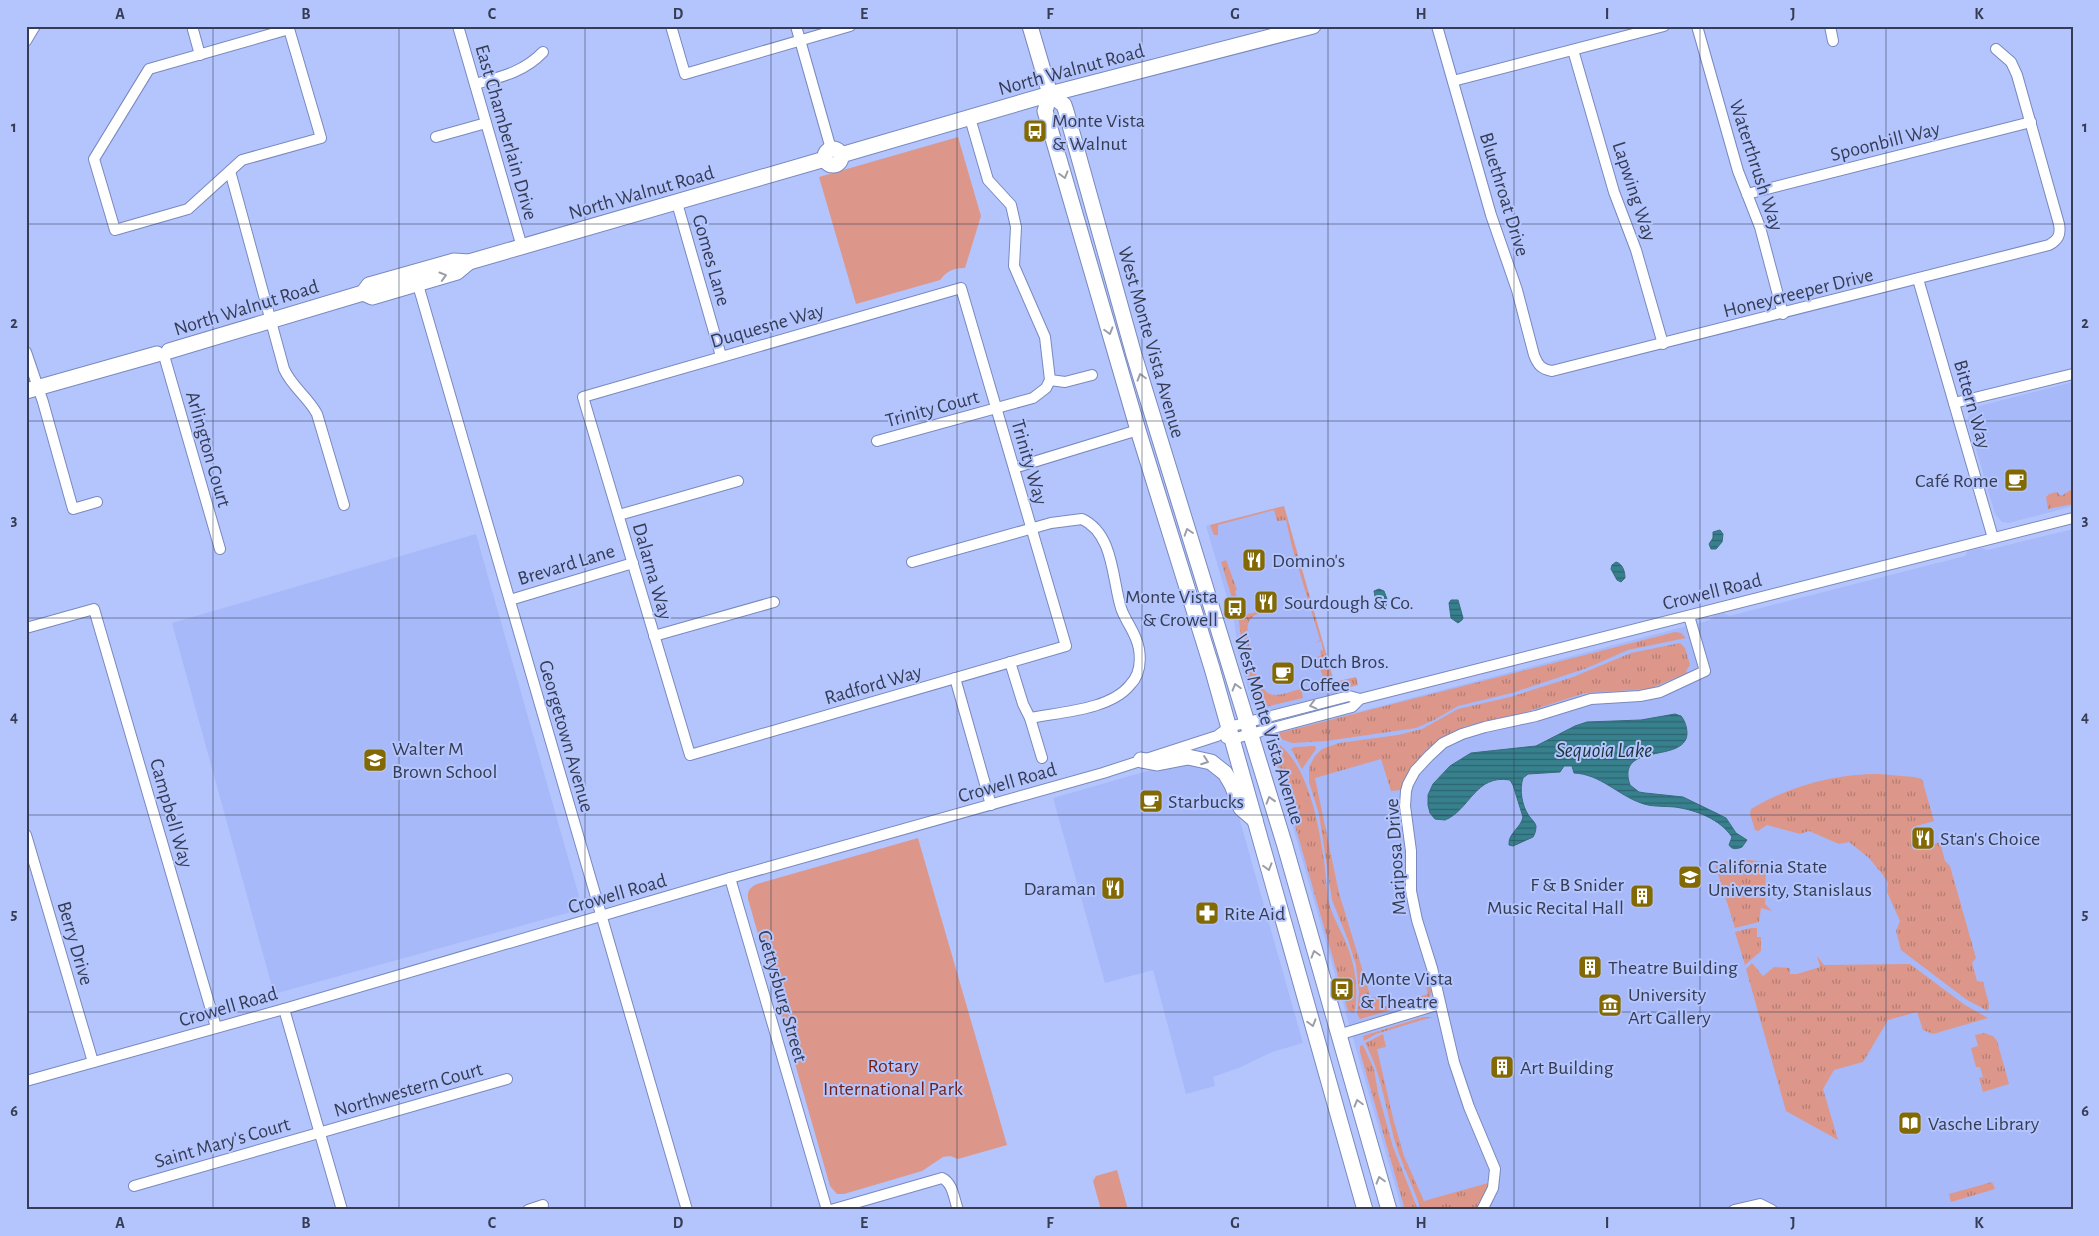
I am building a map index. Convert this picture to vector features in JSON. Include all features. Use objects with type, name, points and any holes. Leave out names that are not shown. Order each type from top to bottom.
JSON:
[{"type":"main road","name":"West Monte Vista Avenue","points":[[1030,26],[1050,94],[1045,111],[1138,430],[1212,668],[1226,734],[1255,820],[1365,1210]]},
{"type":"main road","name":"North Walnut Road","points":[[32,389],[164,355],[270,320],[363,293],[372,297],[416,278],[457,272],[469,262],[677,202],[832,154],[970,118],[1050,94],[1313,26]]},
{"type":"main road","name":"West Monte Vista Avenue","points":[[1050,94],[1064,105],[1137,364],[1285,846],[1389,1210]]},
{"type":"main road","points":[[1141,760],[1156,763],[1188,757],[1211,762],[1225,773],[1241,808],[1255,820]]},
{"type":"street","points":[[26,41],[36,26]]},
{"type":"street","points":[[192,26],[200,55]]},
{"type":"street","name":"East Chamberlain Drive","points":[[458,26],[522,247]]},
{"type":"street","points":[[671,26],[685,74],[850,26]]},
{"type":"street","points":[[796,26],[832,154]]},
{"type":"street","name":"Bluethroat Drive","points":[[1437,26],[1495,230],[1517,290],[1534,355],[1537,363],[1543,370]]},
{"type":"street","points":[[1453,81],[1664,26]]},
{"type":"street","name":"Waterthrush Way","points":[[1697,26],[1736,164],[1760,227],[1783,314]]},
{"type":"street","points":[[1830,26],[1833,42]]},
{"type":"street","points":[[289,29],[320,138],[242,160],[230,171],[188,209],[115,230],[94,159],[149,70],[289,29]]},
{"type":"street","points":[[1996,49],[2006,56],[2014,67],[2031,122]]},
{"type":"street","name":"Lapwing Way","points":[[1573,50],[1614,192],[1636,250],[1663,344]]},
{"type":"street","points":[[475,84],[519,71],[532,63],[543,52]]},
{"type":"street","points":[[970,118],[988,180],[1011,205],[1016,227],[1014,266],[1045,337],[1050,380],[1066,382],[1092,375]]},
{"type":"street","name":"Spoonbill Way","points":[[1747,194],[2031,122]]},
{"type":"street","name":"Honeycreeper Drive","points":[[1543,370],[1561,370],[2049,246],[2059,238],[2059,224],[2031,122]]},
{"type":"street","points":[[436,137],[486,123]]},
{"type":"street","points":[[230,171],[270,320],[287,375],[311,404],[320,419],[344,505]]},
{"type":"street","name":"Gomes Lane","points":[[677,202],[722,356]]},
{"type":"street","name":"Georgetown Avenue","points":[[416,278],[687,1210]]},
{"type":"street","name":"Bittern Way","points":[[1918,279],[1993,538]]},
{"type":"street","name":"Duquesne Way","points":[[583,397],[961,288]]},
{"type":"street","name":"Trinity Way","points":[[961,288],[1066,646]]},
{"type":"street","points":[[26,352],[32,389],[43,402],[73,509],[97,502]]},
{"type":"street","name":"Arlington Court","points":[[164,355],[220,549]]},
{"type":"street","points":[[1954,403],[2073,374]]},
{"type":"street","name":"Trinity Court","points":[[877,441],[1033,398],[1046,388],[1050,380]]},
{"type":"street","name":"Dalarna Way","points":[[583,397],[690,755]]},
{"type":"street","points":[[1014,468],[1138,430]]},
{"type":"street","points":[[619,515],[738,481]]},
{"type":"street","name":"Crowell Road","points":[[26,1081],[284,1009],[730,878],[1103,773],[1226,734],[1352,707],[1360,699],[2073,518]]},
{"type":"street","points":[[912,562],[1050,523],[1082,519],[1094,527],[1106,548],[1120,606],[1136,637],[1140,662],[1131,684],[1121,694],[1110,700],[1030,718]]},
{"type":"street","name":"Brevard Lane","points":[[510,600],[633,563]]},
{"type":"street","points":[[654,636],[774,602]]},
{"type":"street","name":"Campbell Way","points":[[26,628],[94,609],[216,1028]]},
{"type":"street","name":"Mariposa Drive","points":[[1482,1210],[1492,1192],[1495,1169],[1463,1090],[1432,968],[1417,920],[1410,885],[1411,851],[1406,814],[1406,790],[1411,778],[1420,765],[1443,743],[1471,731],[1536,716],[1591,698],[1653,693],[1667,689],[1705,671],[1689,616]]},
{"type":"street","name":"Radford Way","points":[[690,755],[1066,646]]},
{"type":"street","points":[[1010,662],[1022,704],[1030,718],[1042,758]]},
{"type":"street","points":[[955,678],[991,805]]},
{"type":"street","name":"Berry Drive","points":[[26,835],[93,1062]]},
{"type":"street","name":"Gettysburg Street","points":[[730,878],[826,1210]]},
{"type":"street","points":[[1338,1034],[1440,1004]]},
{"type":"street","points":[[284,1009],[342,1210]]},
{"type":"street","name":"Northwestern Court","points":[[320,1132],[507,1079]]},
{"type":"street","name":"Saint Mary's Court","points":[[134,1186],[320,1132]]},
{"type":"street","points":[[831,1210],[936,1179],[946,1180],[951,1188],[958,1210]]},
{"type":"street","points":[[1734,1210],[1760,1204],[1772,1210]]},
{"type":"street","points":[[528,1210],[543,1205]]},
{"type":"shaded area","points":[[2073,382],[2073,506],[2009,523],[2002,522],[1995,514],[1968,422],[1969,413],[1975,407]]},
{"type":"shaded area","points":[[1284,506],[1338,694],[1261,712],[1253,705],[1240,662],[1234,621],[1206,526]]},
{"type":"shaded area","name":"California State University, Stanislaus","points":[[2073,529],[2073,1210],[1402,1210],[1269,743],[1273,734],[1710,620],[1714,615],[1724,613],[1729,616],[1965,556],[1968,551],[1982,548],[1987,550]]},
{"type":"shaded area","name":"Walter M Brown School","points":[[476,534],[579,896],[571,912],[274,994],[172,623]]},
{"type":"shaded area","points":[[1194,762],[1215,772],[1224,783],[1237,810],[1303,1043],[1272,1052],[1241,1067],[1213,1077],[1215,1086],[1186,1094],[1153,970],[1105,983],[1053,798],[1175,763]]},
{"type":"green space","points":[[958,137],[981,216],[965,268],[951,271],[940,280],[856,304],[819,177]]},
{"type":"green space","points":[[2071,490],[2073,492],[2073,504],[2048,509],[2046,497],[2049,494],[2057,492],[2061,496]]},
{"type":"green space","points":[[1284,506],[1334,682],[1356,677],[1358,685],[1336,691],[1334,689],[1328,691],[1316,657],[1321,656],[1320,651],[1323,650],[1321,641],[1315,643],[1320,640],[1292,547],[1286,520],[1277,521],[1274,510],[1218,525],[1218,535],[1214,535],[1210,525]]},
{"type":"green space","points":[[1226,560],[1237,590],[1235,591],[1241,612],[1244,612],[1245,615],[1271,608],[1255,615],[1248,624],[1250,651],[1260,683],[1265,690],[1274,695],[1301,689],[1303,698],[1265,707],[1256,703],[1243,658],[1239,621],[1221,562]]},
{"type":"green space","points":[[1675,632],[1681,633],[1686,638],[1628,650],[1587,668],[1512,693],[1458,706],[1416,728],[1326,741],[1292,743],[1276,737],[1279,733]]},
{"type":"green space","points":[[1680,643],[1685,648],[1690,665],[1686,671],[1687,673],[1649,689],[1585,693],[1526,712],[1466,726],[1442,737],[1426,751],[1405,778],[1401,790],[1391,791],[1381,759],[1315,778],[1339,893],[1371,998],[1380,996],[1383,1007],[1428,994],[1426,986],[1429,985],[1431,991],[1430,997],[1425,1000],[1360,1019],[1357,1014],[1359,993],[1356,965],[1332,900],[1319,814],[1309,782],[1309,767],[1315,756],[1322,749],[1339,743],[1398,735],[1422,729],[1458,709],[1510,697],[1573,677],[1631,653]]},
{"type":"green space","points":[[1274,741],[1286,750],[1295,763],[1310,795],[1315,812],[1322,846],[1329,904],[1348,947],[1355,975],[1356,1004],[1354,1013],[1348,1011],[1272,745]]},
{"type":"green space","points":[[1315,746],[1316,749],[1302,769],[1291,749]]},
{"type":"green space","points":[[1879,774],[1922,779],[1934,821],[1916,826],[1920,839],[1918,840],[1920,848],[1931,845],[1934,847],[1934,844],[1940,842],[1945,861],[1950,866],[1976,958],[1972,963],[1977,981],[1983,982],[1989,1004],[1988,1011],[1967,1000],[1901,950],[1896,931],[1900,921],[1887,892],[1888,883],[1869,858],[1849,842],[1839,844],[1809,831],[1800,834],[1767,825],[1758,831],[1755,830],[1750,814],[1751,809],[1781,794],[1829,779]]},
{"type":"green space","name":"Rotary International Park","points":[[918,838],[1007,1145],[958,1159],[950,1156],[943,1157],[922,1171],[844,1194],[837,1194],[830,1186],[748,894],[751,888],[757,884]]},
{"type":"green space","points":[[1740,859],[1766,862],[1765,904],[1772,911],[1761,908],[1759,922],[1735,928],[1715,864]]},
{"type":"green space","points":[[1757,928],[1757,937],[1761,937],[1761,951],[1745,965],[1735,932]]},
{"type":"green space","points":[[1817,956],[1824,965],[1910,964],[1965,1005],[1988,1018],[1933,1034],[1923,1030],[1917,1012],[1888,1020],[1863,1062],[1834,1070],[1823,1089],[1838,1140],[1786,1111],[1746,969],[1752,963],[1763,976],[1774,967],[1790,968],[1790,974],[1797,974],[1820,967]]},
{"type":"green space","points":[[1423,1017],[1432,1017],[1376,1034],[1364,1041],[1363,1036]]},
{"type":"green space","points":[[1984,1033],[1993,1036],[1997,1041],[2009,1084],[1983,1092],[1979,1078],[1983,1077],[1980,1067],[1976,1067],[1971,1048],[1978,1046],[1975,1035]]},
{"type":"green space","points":[[1383,1034],[1386,1047],[1377,1049],[1393,1118],[1404,1156],[1424,1201],[1488,1183],[1489,1185],[1475,1210],[1421,1210],[1396,1145],[1380,1080],[1365,1043]]},
{"type":"green space","points":[[1363,1045],[1374,1069],[1378,1093],[1393,1147],[1418,1210],[1405,1210],[1360,1052],[1360,1046]]},
{"type":"green space","points":[[1117,1170],[1128,1210],[1101,1210],[1093,1181],[1096,1176]]},
{"type":"green space","points":[[1992,1182],[1995,1189],[1951,1202],[1949,1194]]},
{"type":"water","points":[[1720,530],[1723,534],[1722,542],[1716,549],[1711,549],[1709,544],[1713,538],[1713,532]]},
{"type":"water","points":[[1616,562],[1622,566],[1624,571],[1625,578],[1621,582],[1617,580],[1611,569],[1612,565]]},
{"type":"water","points":[[1379,589],[1384,591],[1387,599],[1386,606],[1381,609],[1377,606],[1374,591]]},
{"type":"water","points":[[1451,600],[1458,600],[1463,618],[1458,623],[1451,618],[1449,603]]},
{"type":"water","name":"Sequoia Lake","points":[[1675,714],[1681,716],[1686,724],[1687,734],[1683,743],[1675,748],[1641,757],[1632,763],[1628,771],[1630,785],[1639,792],[1683,797],[1726,818],[1736,833],[1747,840],[1742,847],[1735,849],[1730,847],[1732,837],[1721,825],[1707,816],[1683,808],[1653,806],[1641,803],[1601,781],[1583,774],[1574,773],[1572,766],[1564,766],[1560,772],[1528,774],[1523,778],[1521,793],[1523,803],[1536,825],[1536,829],[1533,837],[1513,846],[1509,845],[1510,837],[1523,817],[1510,780],[1489,782],[1481,787],[1461,809],[1445,820],[1435,819],[1430,813],[1428,795],[1433,784],[1450,766],[1471,753],[1536,746],[1587,722],[1641,720]]},
{"type":"place","name":"Monte Vista & Walnut","points":[[1035,131]]},
{"type":"place","name":"Café Rome","points":[[2016,480]]},
{"type":"place","name":"Domino's","points":[[1254,560]]},
{"type":"place","name":"Sourdough & Co.","points":[[1266,602]]},
{"type":"place","name":"Monte Vista & Crowell","points":[[1235,608]]},
{"type":"place","name":"Dutch Bros. Coffee","points":[[1283,673]]},
{"type":"place","name":"Walter M Brown School","points":[[375,760]]},
{"type":"place","name":"Starbucks","points":[[1151,801]]},
{"type":"place","name":"Stan's Choice","points":[[1923,838]]},
{"type":"place","name":"California State University, Stanislaus","points":[[1690,877]]},
{"type":"place","name":"Daraman","points":[[1113,888]]},
{"type":"place","name":"F & B Snider Music Recital Hall","points":[[1642,896]]},
{"type":"place","name":"Rite Aid","points":[[1207,913]]},
{"type":"place","name":"Theatre Building","points":[[1590,967]]},
{"type":"place","name":"Monte Vista & Theatre","points":[[1342,989]]},
{"type":"place","name":"University Art Gallery","points":[[1610,1005]]},
{"type":"place","name":"Art Building","points":[[1502,1067]]},
{"type":"place","name":"Vasche Library","points":[[1910,1123]]}]
